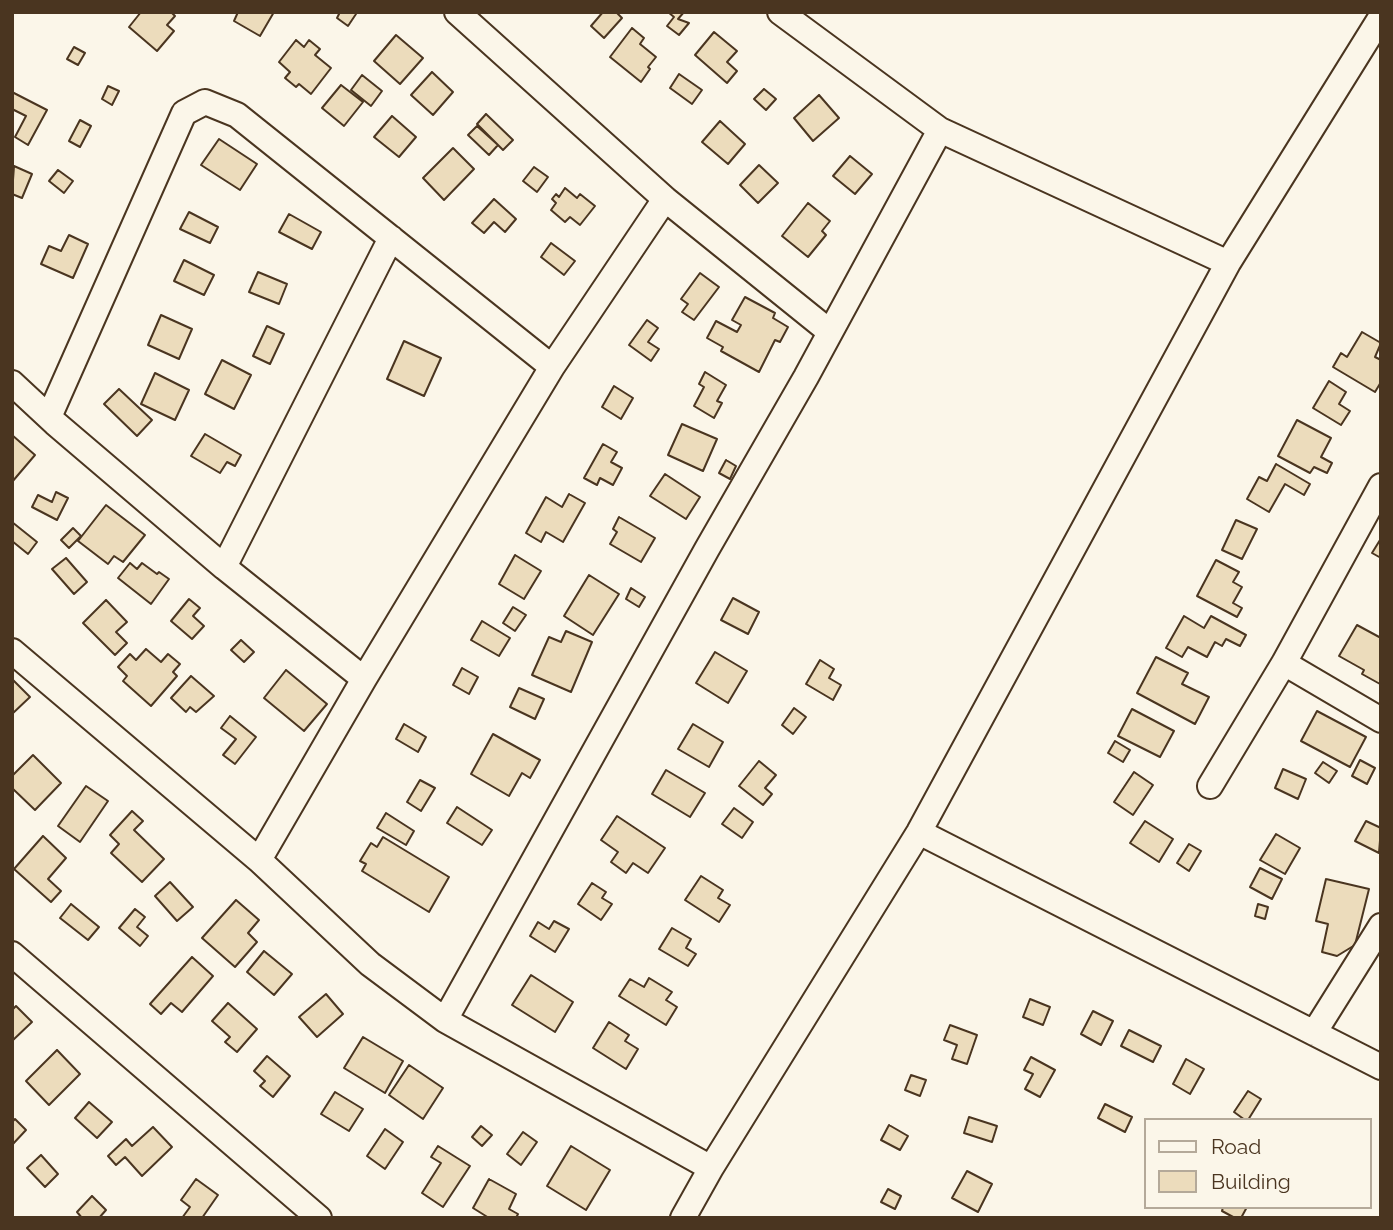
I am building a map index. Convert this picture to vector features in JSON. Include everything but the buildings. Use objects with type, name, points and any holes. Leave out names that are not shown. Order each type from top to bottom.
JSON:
[{"type":"street","points":[[457,12],[665,199],[830,332]]},
{"type":"street","points":[[780,12],[940,130],[1228,262]]},
{"type":"street","points":[[683,1218],[711,1168],[919,832],[1228,262],[1381,17]]},
{"type":"street","points":[[48,417],[184,113],[205,102],[237,115],[552,367]]},
{"type":"street","points":[[445,1020],[940,130]]},
{"type":"street","points":[[259,860],[364,679],[552,367],[665,199]]},
{"type":"street","points":[[224,567],[391,238]]},
{"type":"street","points":[[12,383],[224,567],[364,679]]},
{"type":"street","points":[[1210,786],[1284,663],[1381,486]]},
{"type":"street","points":[[12,651],[259,860],[370,964],[445,1020],[711,1168]]},
{"type":"street","points":[[1284,663],[1381,720]]},
{"type":"street","points":[[919,832],[1381,1067]]},
{"type":"street","points":[[1314,1032],[1381,926]]},
{"type":"street","points":[[12,954],[318,1218]]}]
